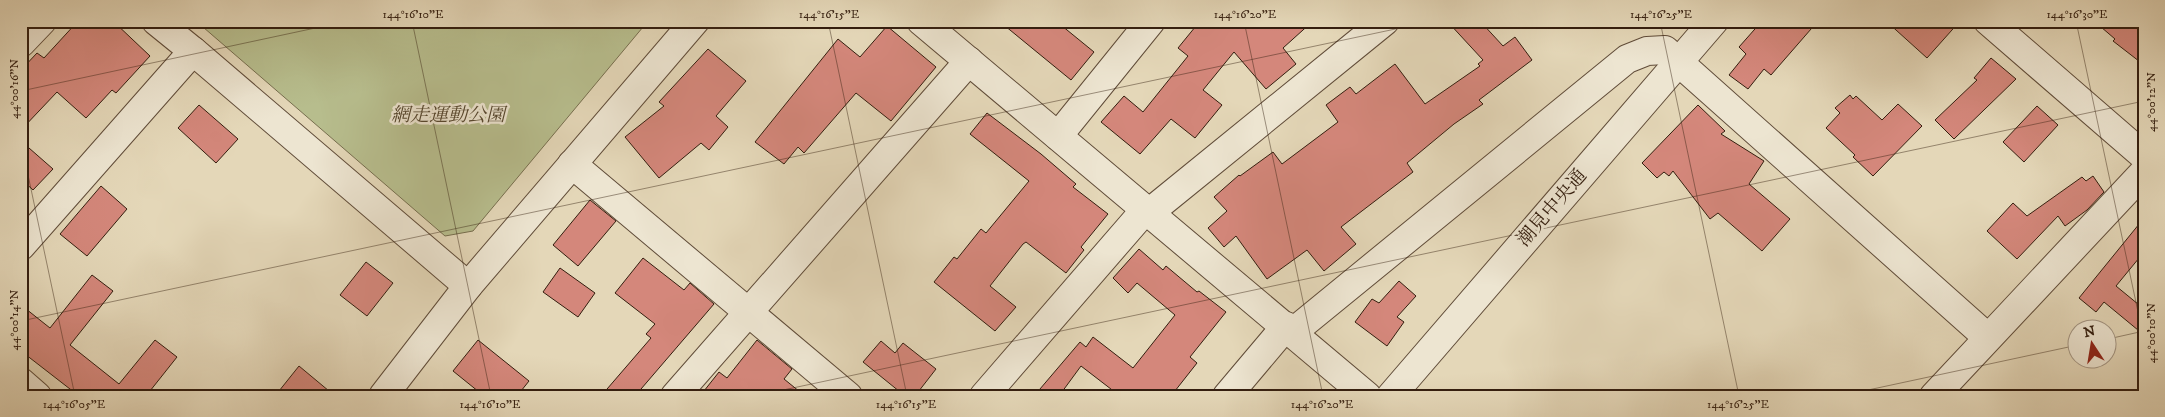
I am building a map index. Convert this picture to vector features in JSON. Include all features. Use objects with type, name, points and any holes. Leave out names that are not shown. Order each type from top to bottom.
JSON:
[{"type":"street","points":[[21,43],[42,21]]},
{"type":"street","points":[[156,21],[193,50],[468,286]]},
{"type":"street","points":[[383,396],[468,286],[695,21]]},
{"type":"street","points":[[1058,136],[1151,21]]},
{"type":"street","points":[[984,396],[1148,211],[1385,21]]},
{"type":"street","name":"潮見中央通","points":[[1391,396],[1714,21]]},
{"type":"street","points":[[1988,21],[2144,156]]},
{"type":"street","points":[[925,22],[1367,396]]},
{"type":"street","points":[[21,246],[193,50]]},
{"type":"street","points":[[1228,396],[1289,329],[1627,59],[1647,51],[1665,50],[1987,337]]},
{"type":"street","points":[[675,396],[969,61]]},
{"type":"street","points":[[572,164],[848,396]]},
{"type":"street","points":[[1934,396],[1987,337],[2144,172]]},
{"type":"street","points":[[21,383],[37,396]]},
{"type":"green space","name":"網走運動公園","points":[[196,21],[648,21],[473,231],[445,236]]},
{"type":"building","points":[[78,21],[113,21],[150,56],[116,93],[112,90],[86,118],[57,92],[21,130],[21,70],[37,53],[44,58]]},
{"type":"building","points":[[999,21],[1056,21],[1094,52],[1071,80]]},
{"type":"building","points":[[1200,21],[1313,21],[1283,48],[1296,64],[1266,89],[1234,52],[1203,90],[1222,105],[1195,138],[1171,119],[1140,154],[1101,122],[1124,96],[1143,112],[1188,56],[1178,48]]},
{"type":"building","points":[[1447,21],[1480,21],[1503,46],[1515,37],[1532,60],[1479,100],[1483,104],[1454,124],[1407,163],[1413,172],[1341,227],[1356,244],[1324,271],[1307,250],[1267,279],[1236,236],[1224,247],[1208,228],[1227,211],[1214,197],[1239,175],[1273,152],[1282,164],[1338,122],[1326,105],[1350,87],[1356,94],[1395,64],[1425,104],[1480,66],[1478,64],[1483,60]]},
{"type":"building","points":[[1762,21],[1818,21],[1771,75],[1764,69],[1748,89],[1729,75],[1746,54],[1739,47]]},
{"type":"building","points":[[1886,21],[1960,21],[1927,58]]},
{"type":"building","points":[[2094,21],[2144,21],[2144,65],[2113,41],[2115,39]]},
{"type":"building","points":[[887,26],[936,67],[891,121],[856,93],[804,153],[798,147],[784,164],[755,142],[838,39],[860,57]]},
{"type":"building","points":[[708,49],[746,81],[716,116],[728,127],[709,150],[701,143],[659,178],[625,137],[664,106],[659,102]]},
{"type":"building","points":[[1991,58],[2016,79],[1954,139],[1935,120],[1977,80],[1974,78]]},
{"type":"building","points":[[1850,95],[1853,99],[1856,96],[1882,120],[1898,104],[1922,126],[1873,176],[1853,157],[1855,155],[1826,128],[1840,113],[1835,108]]},
{"type":"building","points":[[199,105],[238,139],[216,163],[178,128]]},
{"type":"building","points":[[1698,105],[1725,131],[1721,134],[1764,161],[1749,184],[1790,219],[1762,251],[1718,213],[1710,219],[1673,171],[1669,176],[1664,172],[1657,178],[1642,163]]},
{"type":"building","points":[[2037,106],[2058,125],[2024,162],[2003,142]]},
{"type":"building","points":[[987,113],[1041,154],[1076,184],[1073,187],[1108,214],[1081,247],[1084,250],[1066,273],[1026,242],[1023,244],[990,286],[1016,307],[995,331],[934,282],[954,257],[957,259],[981,229],[986,233],[1029,181],[970,134]]},
{"type":"building","points":[[21,141],[53,169],[33,190],[21,179]]},
{"type":"building","points":[[2093,176],[2104,192],[2087,210],[2065,226],[2058,216],[2017,259],[1987,231],[2013,203],[2027,216],[2082,177],[2086,181]]},
{"type":"building","points":[[101,186],[127,209],[87,256],[60,234]]},
{"type":"building","points":[[590,200],[616,221],[578,266],[553,245]]},
{"type":"building","points":[[2144,218],[2144,252],[2116,286],[2144,309],[2144,335],[2104,302],[2096,312],[2079,298]]},
{"type":"building","points":[[1139,249],[1163,270],[1166,266],[1197,292],[1199,291],[1226,312],[1190,357],[1197,363],[1171,396],[1120,396],[1081,366],[1059,396],[1034,396],[1080,342],[1086,347],[1093,337],[1133,368],[1175,315],[1137,283],[1128,293],[1113,278]]},
{"type":"building","points":[[643,258],[684,290],[690,283],[714,304],[635,396],[601,396],[651,338],[646,334],[655,324],[615,293]]},
{"type":"building","points":[[366,262],[393,283],[367,316],[340,295]]},
{"type":"building","points":[[560,268],[595,293],[578,317],[543,292]]},
{"type":"building","points":[[92,275],[113,291],[70,345],[119,384],[155,340],[177,357],[146,396],[79,396],[21,351],[21,305],[50,328]]},
{"type":"building","points":[[1399,281],[1416,296],[1397,317],[1404,322],[1387,346],[1355,322],[1372,299],[1379,303]]},
{"type":"building","points":[[478,340],[529,381],[517,396],[484,396],[453,371]]},
{"type":"building","points":[[757,340],[792,369],[784,379],[805,396],[700,396],[719,372],[727,378]]},
{"type":"building","points":[[881,341],[895,353],[903,343],[936,369],[915,396],[905,396],[863,362]]},
{"type":"building","points":[[299,366],[335,396],[275,396]]}]
